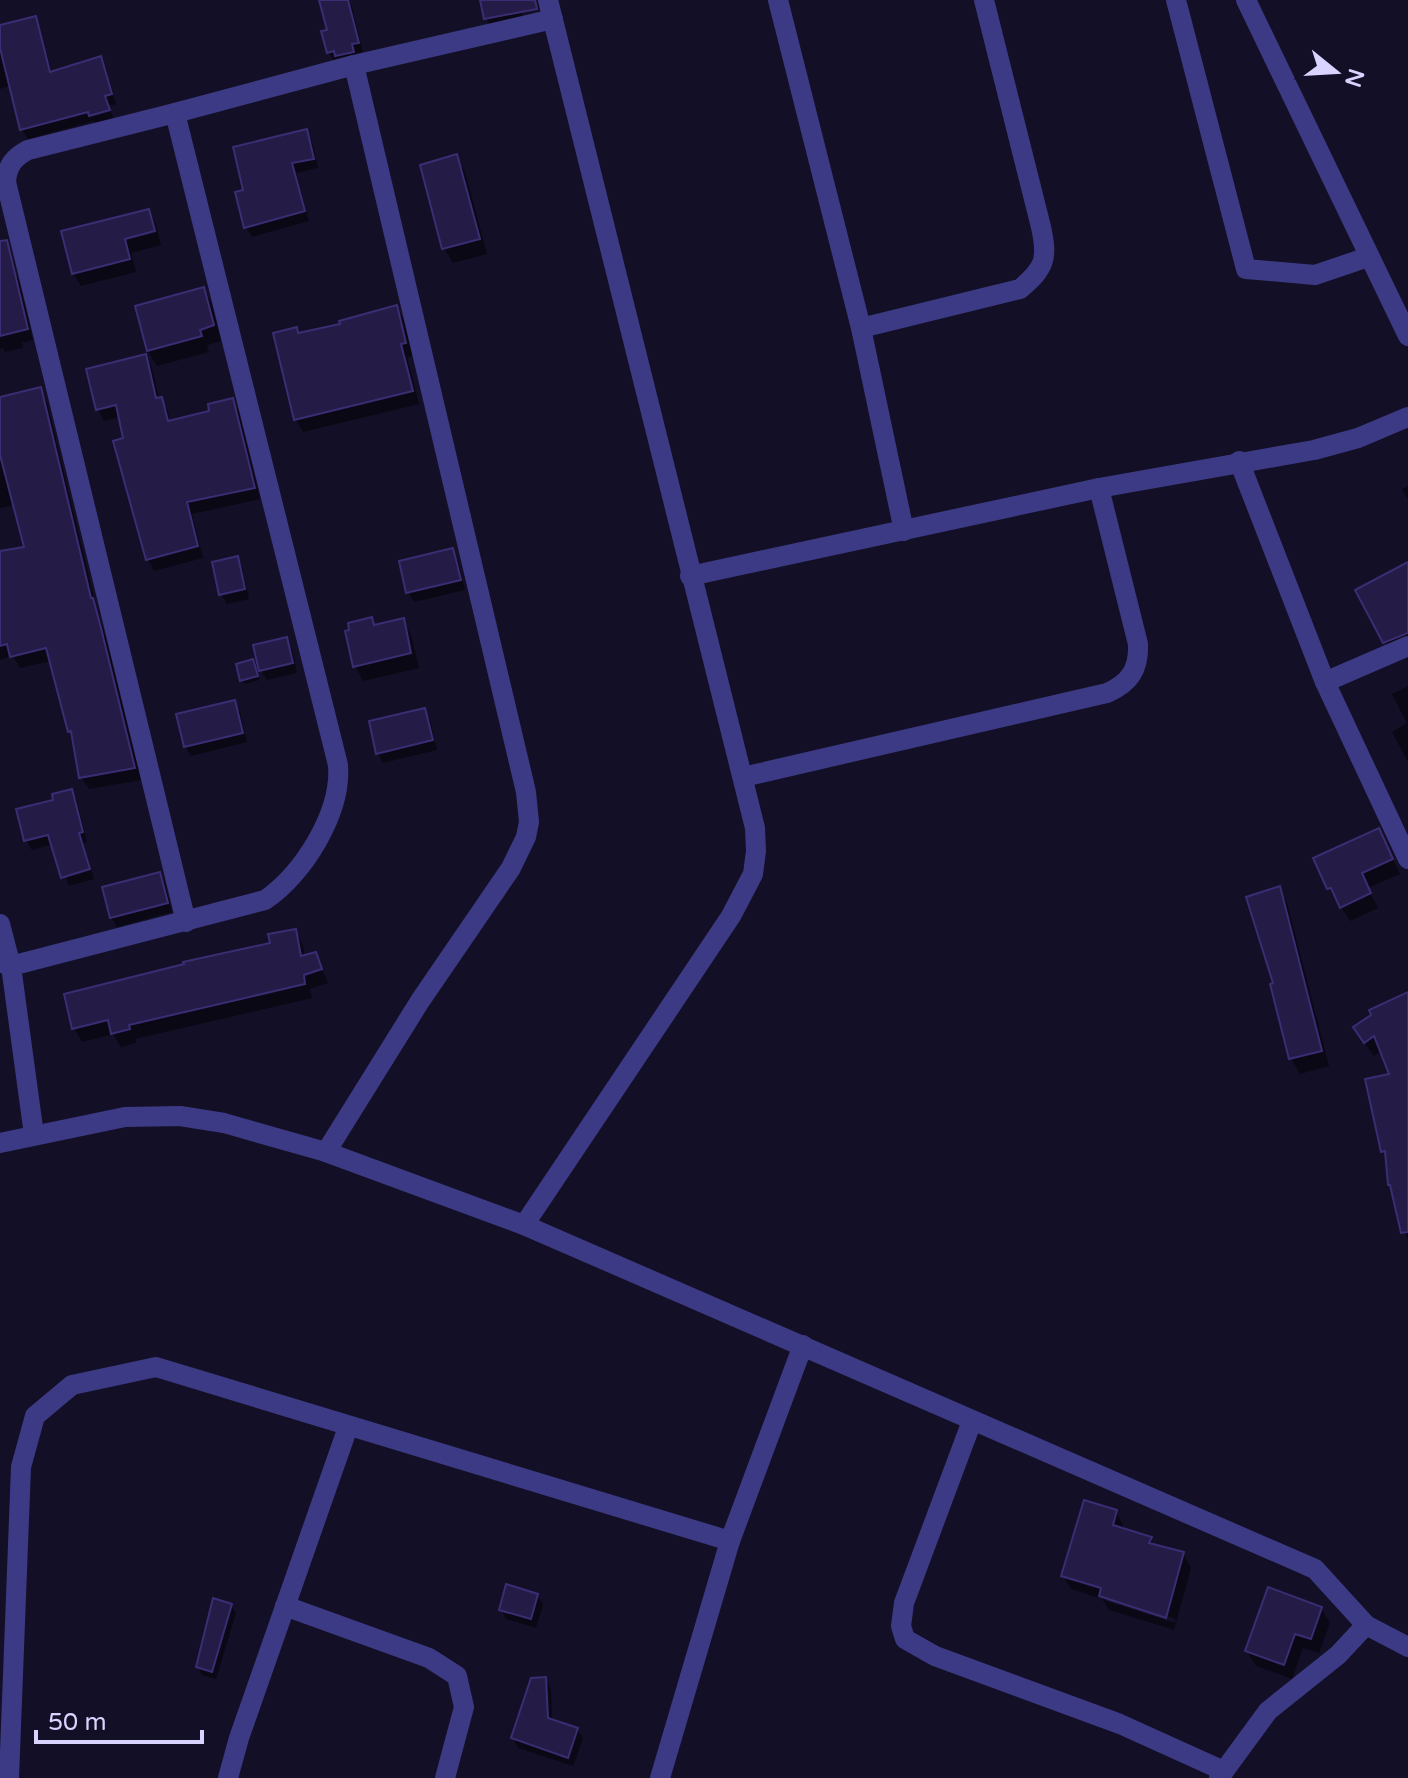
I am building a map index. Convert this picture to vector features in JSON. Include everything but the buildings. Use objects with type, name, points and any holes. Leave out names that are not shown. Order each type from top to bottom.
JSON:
[{"type":"street","points":[[778,0],[861,328],[904,531]]},
{"type":"street","points":[[861,328],[1020,289],[1034,278],[1044,264],[1043,235],[984,0]]},
{"type":"street","points":[[1176,0],[1246,269],[1315,275],[1368,257]]},
{"type":"street","points":[[1246,0],[1408,336]]},
{"type":"street","points":[[186,922],[6,173],[17,156],[28,150],[550,10],[743,777],[755,828],[756,851],[753,874],[745,892],[524,1225]]},
{"type":"street","points":[[326,1152],[420,1001],[511,868],[523,845],[529,822],[526,792],[354,65]]},
{"type":"street","points":[[5,964],[255,905],[275,894],[319,838],[335,803],[339,775],[175,113]]},
{"type":"street","points":[[690,576],[1099,488],[1339,444],[1408,417]]},
{"type":"street","points":[[1239,461],[1325,682],[1408,859]]},
{"type":"street","points":[[743,777],[1107,693],[1122,686],[1133,675],[1139,661],[1138,644],[1099,488]]},
{"type":"street","points":[[1325,682],[1408,646]]},
{"type":"street","points":[[0,924],[34,1135]]},
{"type":"street","points":[[0,1143],[125,1117],[180,1116],[224,1123],[326,1152],[524,1225],[1315,1569],[1366,1625],[1408,1647]]},
{"type":"street","points":[[660,1778],[730,1541],[803,1345]]},
{"type":"street","points":[[9,1778],[21,1467],[35,1416],[72,1385],[156,1367],[730,1541]]},
{"type":"street","points":[[972,1421],[904,1603],[901,1626],[905,1639],[935,1656],[1120,1724],[1221,1775],[1268,1711],[1338,1655],[1366,1625]]},
{"type":"street","points":[[228,1778],[239,1738],[348,1427]]},
{"type":"street","points":[[285,1606],[429,1658],[457,1676],[464,1707],[445,1778]]}]
